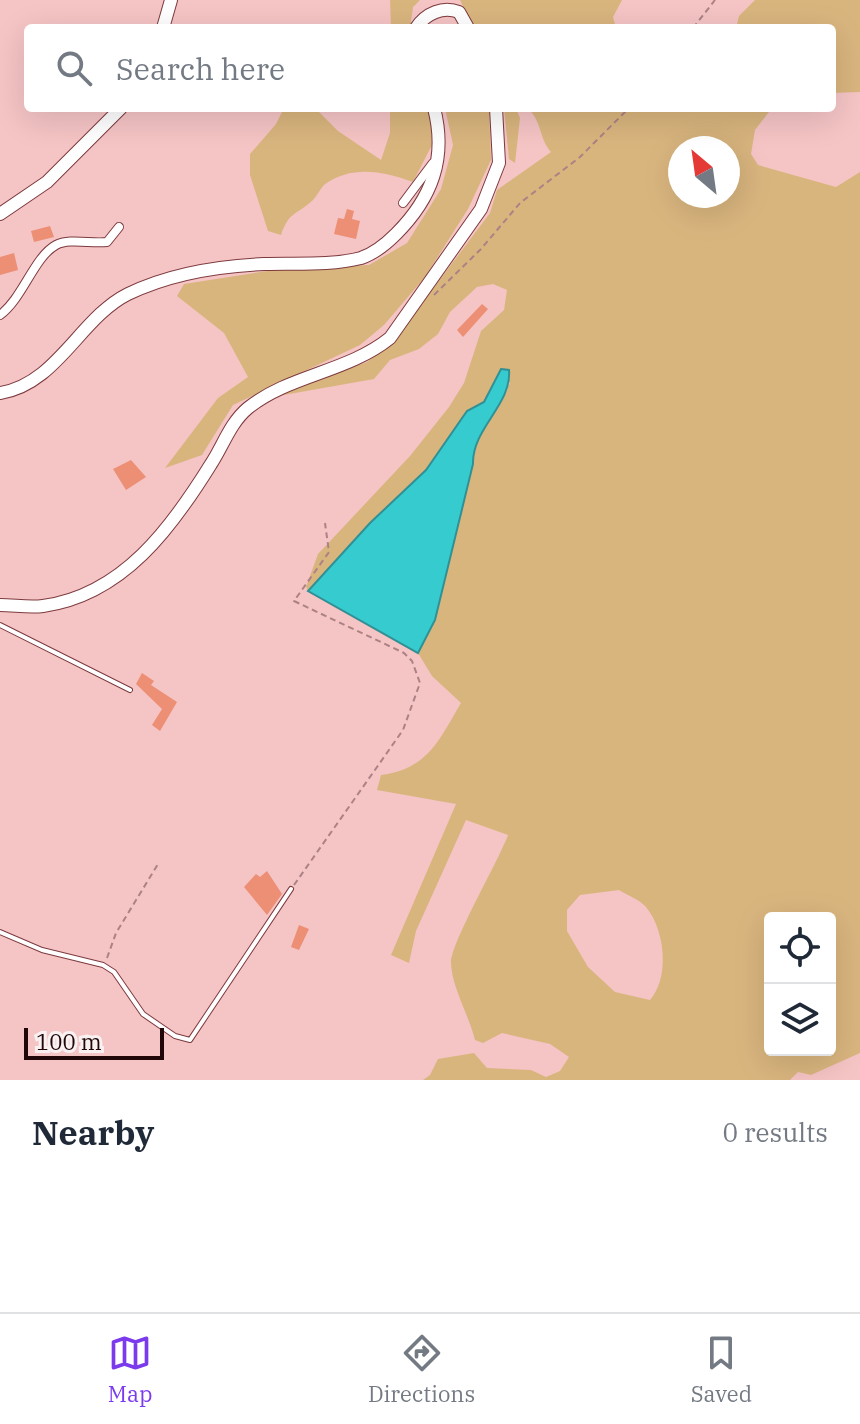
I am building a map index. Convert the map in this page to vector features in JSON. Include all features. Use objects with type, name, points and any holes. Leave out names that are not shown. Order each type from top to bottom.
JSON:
[{"type":"main road","points":[[164,24],[171,0]]},
{"type":"main road","points":[[420,24],[432,13],[449,8],[459,12],[466,24]]},
{"type":"main road","points":[[0,214],[47,182],[117,112]]},
{"type":"main road","points":[[0,393],[21,387],[38,375],[125,296],[161,280],[248,266],[337,263],[365,257],[414,216],[432,188],[441,153],[435,112]]},
{"type":"main road","points":[[0,605],[42,606],[73,598],[111,580],[145,555],[175,520],[230,429],[247,409],[269,395],[372,352],[390,338],[481,209],[499,163],[496,112]]},
{"type":"street","points":[[403,203],[441,153]]},
{"type":"street","points":[[0,315],[11,307],[43,256],[55,246],[107,242],[119,227]]},
{"type":"lane","points":[[0,625],[130,690]]},
{"type":"lane","points":[[0,932],[42,950],[103,965],[114,972],[143,1014],[175,1036],[190,1040],[291,889]]},
{"type":"path","points":[[696,24],[715,0]]},
{"type":"path","points":[[433,297],[481,249],[520,203],[580,157],[625,112]]},
{"type":"path","points":[[291,889],[403,730],[420,683],[412,661],[404,653],[294,601],[329,552],[325,523]]},
{"type":"path","points":[[103,965],[116,933],[158,864]]},
{"type":"shaded area","points":[[390,0],[420,0],[413,7],[411,24],[391,24]]},
{"type":"shaded area","points":[[460,0],[622,0],[613,17],[615,24],[471,24]]},
{"type":"shaded area","points":[[755,0],[860,0],[860,92],[836,93],[836,24],[737,24],[739,16]]},
{"type":"shaded area","points":[[282,112],[319,112],[338,131],[381,160],[390,133],[390,112],[430,112],[432,145],[413,182],[368,172],[335,178],[290,217],[281,235],[268,231],[250,175],[250,154],[276,124]]},
{"type":"shaded area","points":[[446,112],[489,112],[491,160],[468,209],[425,277],[384,325],[360,345],[233,405],[202,455],[165,468],[218,398],[248,377],[224,333],[177,296],[184,284],[280,269],[369,265],[407,243],[441,189],[453,145]]},
{"type":"shaded area","points":[[504,112],[518,112],[520,118],[515,163],[509,159]]},
{"type":"shaded area","points":[[531,112],[769,112],[755,130],[751,154],[758,165],[836,187],[860,172],[860,1053],[811,1075],[798,1072],[790,1080],[423,1080],[430,1075],[438,1059],[474,1053],[487,1068],[531,1070],[546,1077],[560,1071],[569,1057],[550,1044],[502,1033],[483,1043],[475,1040],[454,981],[453,952],[508,835],[466,820],[416,931],[409,963],[391,955],[456,804],[377,790],[381,775],[410,766],[430,751],[461,703],[432,676],[418,653],[435,620],[473,464],[473,447],[510,383],[501,369],[484,403],[467,411],[426,470],[370,523],[308,591],[306,587],[318,554],[410,456],[449,407],[464,383],[481,331],[504,310],[507,290],[493,284],[477,287],[450,312],[438,334],[419,349],[390,360],[374,379],[278,396],[367,362],[392,343],[490,213],[497,190],[551,152]],"holes":[[[619,890],[637,900],[652,917],[663,954],[660,979],[650,1000],[615,992],[588,967],[567,931],[567,910],[580,895]]]},
{"type":"water","points":[[501,369],[509,370],[508,383],[474,451],[435,620],[418,653],[308,591],[370,523],[426,470],[467,411],[484,402]]},
{"type":"building","points":[[347,209],[354,211],[352,219],[360,221],[356,239],[334,234],[338,218],[344,219]]},
{"type":"building","points":[[50,226],[54,237],[34,242],[31,231]]},
{"type":"building","points":[[14,253],[18,270],[0,275],[0,257]]},
{"type":"building","points":[[482,304],[488,309],[463,337],[457,330]]},
{"type":"building","points":[[131,460],[146,477],[126,490],[113,469]]},
{"type":"building","points":[[142,673],[154,681],[151,685],[177,702],[160,731],[152,725],[162,709],[136,684]]},
{"type":"building","points":[[267,871],[282,894],[267,915],[244,887],[256,874],[260,877]]},
{"type":"building","points":[[299,925],[309,929],[299,950],[291,947]]}]
